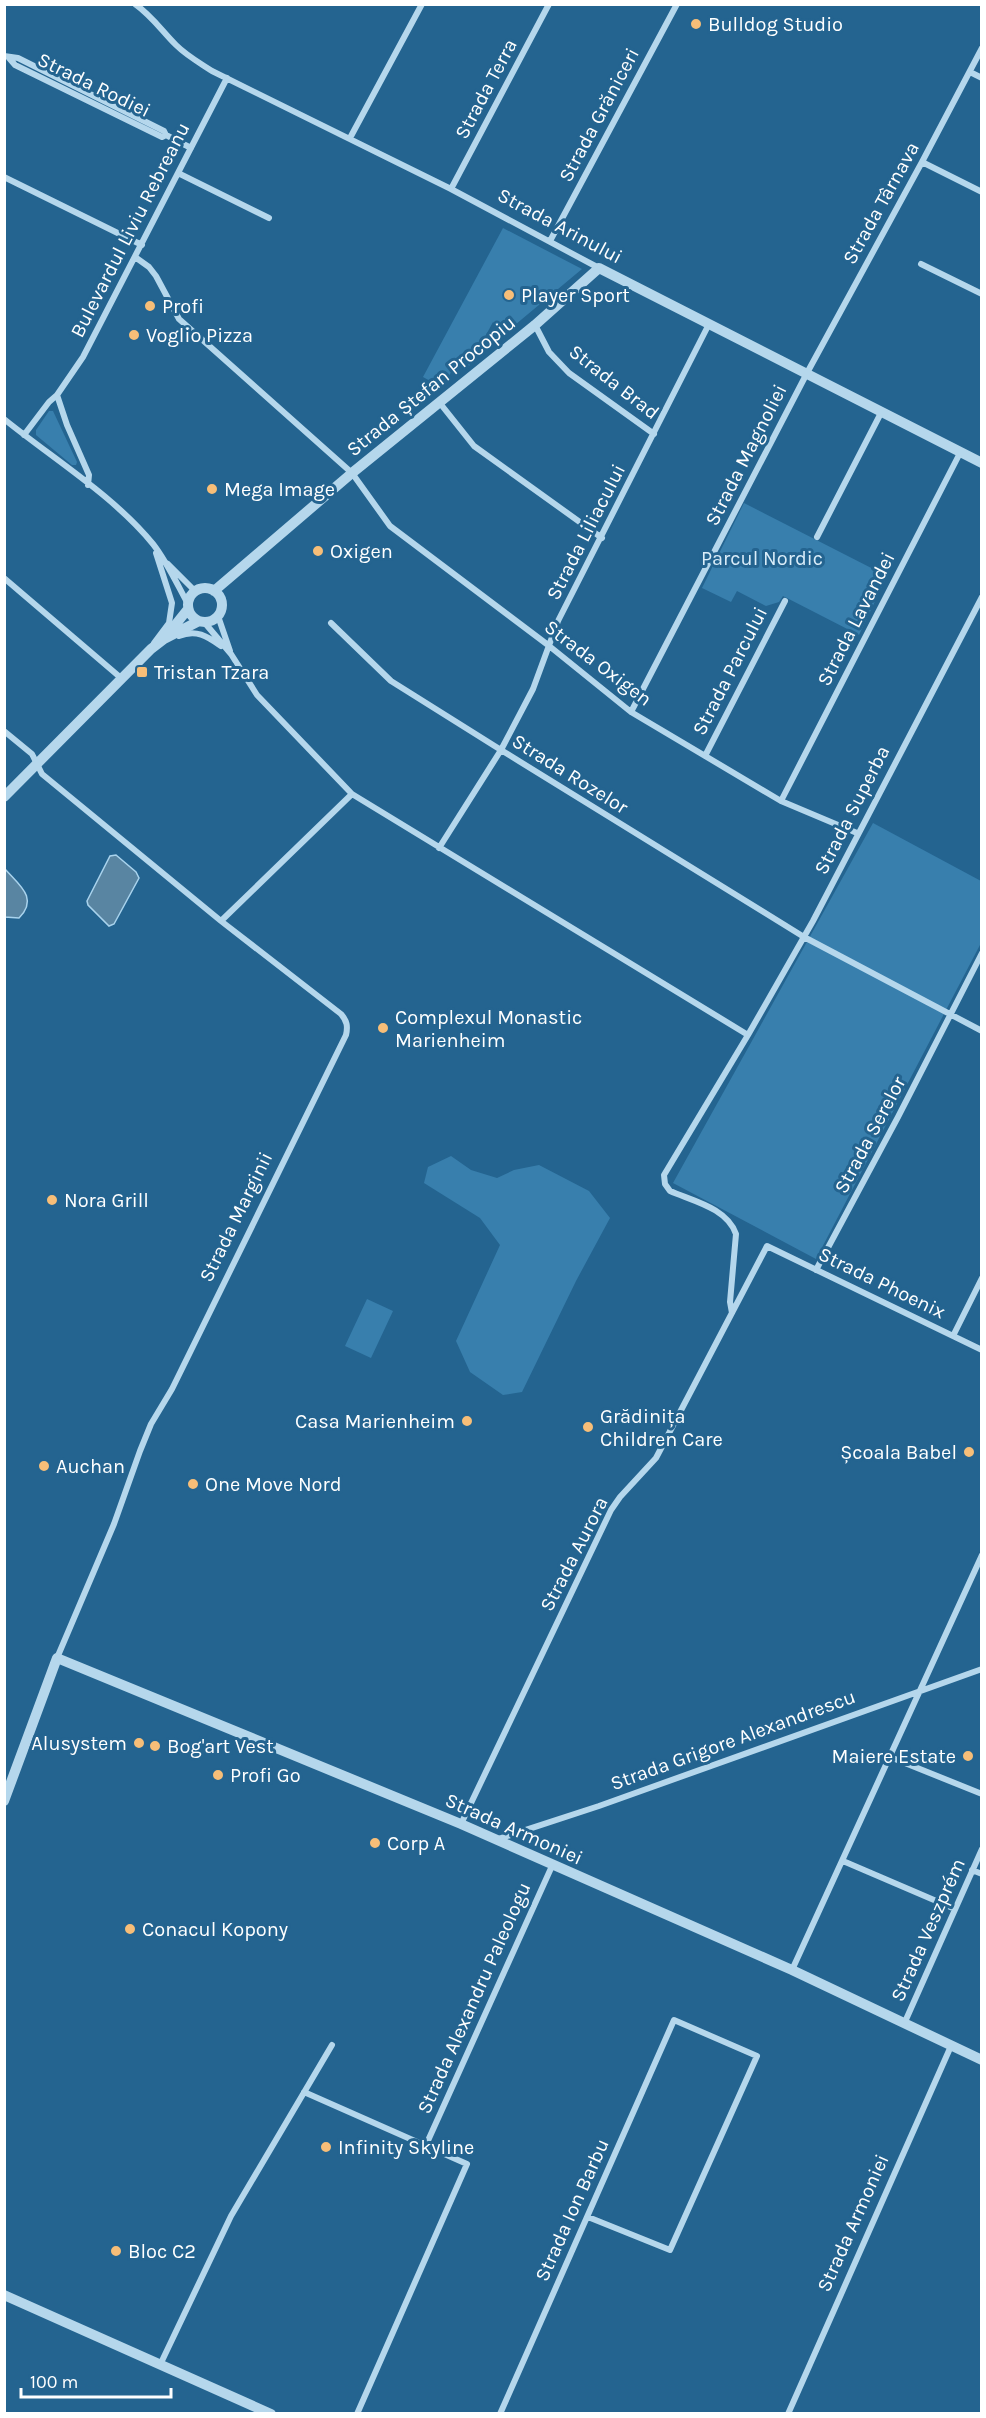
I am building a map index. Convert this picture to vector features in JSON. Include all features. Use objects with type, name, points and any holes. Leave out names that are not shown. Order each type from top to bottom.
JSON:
[{"type":"street","name":"Strada Arinului","points":[[135,4],[148,13],[175,44],[189,56],[227,78],[451,189],[599,268],[981,463]]},
{"type":"street","points":[[350,138],[422,4]]},
{"type":"street","name":"Strada Terra","points":[[451,189],[549,4]]},
{"type":"street","name":"Strada Grăniceri","points":[[550,241],[677,4]]},
{"type":"street","name":"Strada Târnava","points":[[807,373],[981,48]]},
{"type":"street","name":"Strada Rodiei","points":[[7,57],[18,58],[164,131],[165,135],[192,148]]},
{"type":"street","points":[[970,72],[981,78]]},
{"type":"street","name":"Bulevardul Liviu Rebreanu","points":[[24,435],[83,357],[227,78]]},
{"type":"street","points":[[922,162],[981,192]]},
{"type":"street","points":[[178,174],[269,218]]},
{"type":"street","points":[[4,177],[142,245]]},
{"type":"street","name":"Strada Oxigen","points":[[135,257],[150,267],[179,319],[352,473],[390,526],[548,645],[631,712],[782,801],[857,833]]},
{"type":"street","points":[[921,264],[981,294]]},
{"type":"street","name":"Strada Ștefan Procopiu","points":[[214,591],[352,473],[535,325],[599,268]]},
{"type":"street","name":"Strada Liliacului","points":[[439,848],[501,750],[533,689],[558,621],[710,324]]},
{"type":"street","name":"Strada Brad","points":[[535,325],[549,352],[569,373],[654,434]]},
{"type":"street","name":"Strada Magnoliei","points":[[631,712],[807,373]]},
{"type":"street","points":[[57,394],[67,425],[89,475],[88,485]]},
{"type":"street","points":[[439,402],[474,446],[602,538]]},
{"type":"street","points":[[817,537],[882,411]]},
{"type":"street","points":[[4,419],[116,507],[153,545],[163,559],[194,618],[202,622],[231,654],[257,695],[352,794],[748,1035]]},
{"type":"street","name":"Strada Lavandei","points":[[782,801],[960,453]]},
{"type":"street","points":[[151,649],[169,623],[172,603],[153,545]]},
{"type":"street","points":[[163,559],[195,591]]},
{"type":"street","points":[[4,578],[121,678]]},
{"type":"street","name":"Strada Ștefan Procopiu","points":[[221,600],[230,579]]},
{"type":"street","points":[[164,639],[188,607],[195,591],[205,588],[214,591],[221,600],[218,616],[231,654]]},
{"type":"street","name":"Strada Superba","points":[[732,1313],[730,1302],[736,1234],[734,1228],[728,1219],[719,1213],[670,1191],[664,1180],[666,1171],[804,937],[981,597]]},
{"type":"street","name":"Strada Parcului","points":[[705,756],[785,601]]},
{"type":"street","points":[[4,797],[151,649],[164,639],[218,616]]},
{"type":"street","name":"Strada Rozelor","points":[[331,623],[391,681],[804,937],[981,1031]]},
{"type":"street","points":[[151,649],[192,632],[209,637],[231,654]]},
{"type":"street","name":"Strada Marginii","points":[[4,731],[32,754],[42,774],[221,921],[341,1014],[348,1027],[177,1379],[140,1450],[114,1524],[57,1658],[4,1802]]},
{"type":"street","points":[[221,921],[352,794]]},
{"type":"street","name":"Strada Serelor","points":[[816,1270],[951,1016],[981,953]]},
{"type":"street","name":"Strada Phoenix","points":[[767,1246],[981,1350]]},
{"type":"street","name":"Strada Aurora","points":[[461,1824],[611,1510],[656,1458],[767,1246]]},
{"type":"street","points":[[952,1336],[981,1278]]},
{"type":"street","points":[[792,1970],[981,1555]]},
{"type":"street","name":"Strada Armoniei","points":[[57,1658],[461,1824],[792,1970],[981,2060]]},
{"type":"street","name":"Strada Grigore Alexandrescu","points":[[495,1840],[599,1806],[981,1669]]},
{"type":"street","points":[[890,1757],[981,1794]]},
{"type":"street","name":"Strada Veszprém","points":[[904,2024],[981,1849]]},
{"type":"street","points":[[843,1861],[955,1909]]},
{"type":"street","name":"Strada Alexandru Paleologu","points":[[426,2145],[552,1866]]},
{"type":"street","points":[[972,1870],[981,1874]]},
{"type":"street","name":"Strada Ion Barbu","points":[[500,2414],[674,2020],[757,2056],[670,2250],[588,2217]]},
{"type":"street","points":[[160,2365],[231,2216],[332,2045]]},
{"type":"street","name":"Strada Armoniei","points":[[788,2414],[951,2046]]},
{"type":"street","points":[[304,2092],[467,2164],[357,2414]]},
{"type":"street","points":[[4,2295],[271,2414]]},
{"type":"green space","name":"Player Sport","points":[[503,228],[582,269],[504,334],[493,322],[468,368],[456,362],[443,388],[423,377]]},
{"type":"green space","points":[[49,411],[53,411],[77,462],[76,465],[72,465],[36,435],[36,430]]},
{"type":"green space","name":"Parcul Nordic","points":[[744,503],[887,576],[859,635],[783,596],[779,602],[766,606],[737,591],[731,602],[702,588]]},
{"type":"green space","points":[[873,823],[981,881],[981,943],[816,1259],[673,1183]]},
{"type":"green space","points":[[451,1156],[471,1170],[497,1178],[514,1170],[539,1165],[589,1191],[610,1218],[576,1281],[522,1392],[503,1395],[470,1372],[456,1341],[500,1245],[480,1218],[424,1183],[428,1167]]},
{"type":"green space","points":[[367,1299],[393,1311],[371,1358],[345,1346]]},
{"type":"shaded area","points":[[116,855],[136,872],[139,878],[114,924],[109,926],[88,905],[87,901],[110,856]]},
{"type":"shaded area","points":[[5,869],[21,886],[27,898],[25,911],[19,918],[5,917]]},
{"type":"place","name":"Bulldog Studio","points":[[696,24]]},
{"type":"place","name":"Player Sport","points":[[509,295]]},
{"type":"place","name":"Profi","points":[[150,306]]},
{"type":"place","name":"Voglio Pizza","points":[[134,335]]},
{"type":"place","name":"Mega Image","points":[[212,489]]},
{"type":"place","name":"Oxigen","points":[[318,551]]},
{"type":"place","name":"Tristan Tzara","points":[[142,672]]},
{"type":"place","name":"Complexul Monastic Marienheim","points":[[383,1028]]},
{"type":"place","name":"Nora Grill","points":[[52,1200]]},
{"type":"place","name":"Casa Marienheim","points":[[467,1421]]},
{"type":"place","name":"Grădinița Children Care","points":[[588,1427]]},
{"type":"place","name":"Școala Babel","points":[[969,1452]]},
{"type":"place","name":"Auchan","points":[[44,1466]]},
{"type":"place","name":"One Move Nord","points":[[193,1484]]},
{"type":"place","name":"Alusystem","points":[[139,1743]]},
{"type":"place","name":"Bog'art Vest","points":[[155,1746]]},
{"type":"place","name":"Maiere Estate","points":[[968,1756]]},
{"type":"place","name":"Profi Go","points":[[218,1775]]},
{"type":"place","name":"Corp A","points":[[375,1843]]},
{"type":"place","name":"Conacul Kopony","points":[[130,1929]]},
{"type":"place","name":"Infinity Skyline","points":[[326,2147]]},
{"type":"place","name":"Bloc C2","points":[[116,2251]]}]
